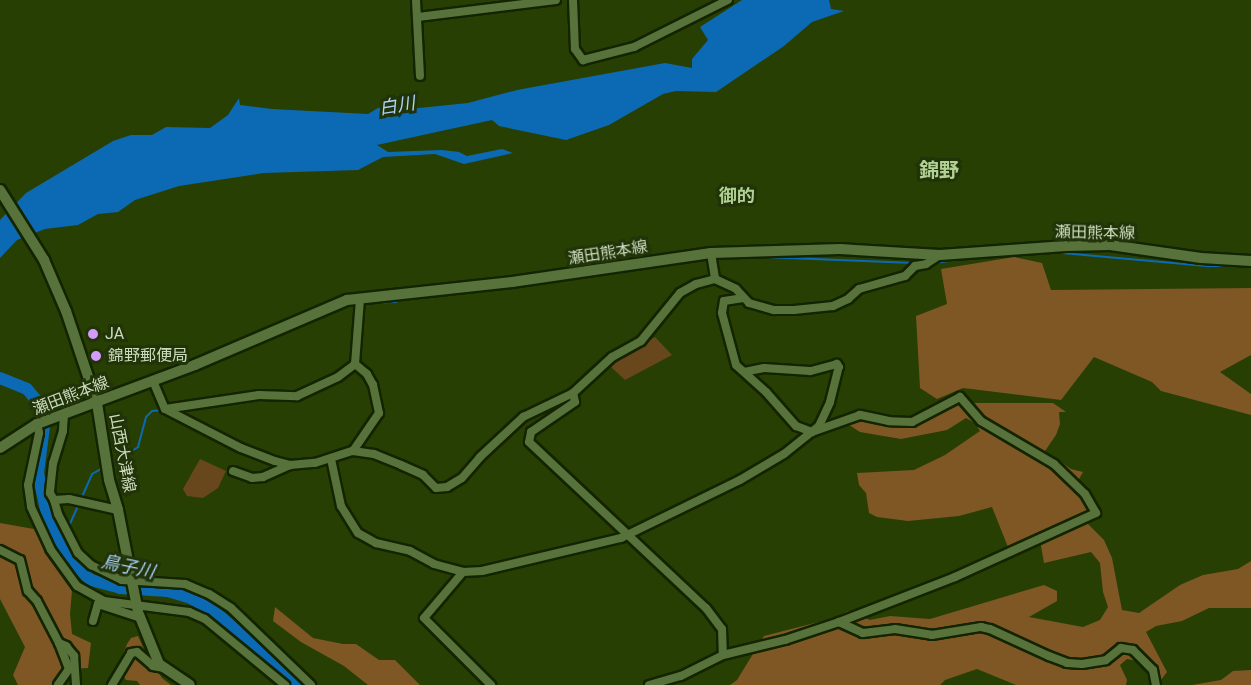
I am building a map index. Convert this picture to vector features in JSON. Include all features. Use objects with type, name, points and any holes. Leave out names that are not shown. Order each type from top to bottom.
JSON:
[{"type":"main road","name":"山西大津線","points":[[2,193],[44,260],[66,311],[97,403],[109,480],[118,510],[136,605],[159,664],[190,685]]},
{"type":"main road","name":"瀬田熊本線","points":[[0,448],[37,424],[153,381],[336,303],[360,299],[512,282],[711,253],[840,249],[940,255],[1110,245],[1201,258],[1251,261]]},
{"type":"street","points":[[416,0],[420,76]]},
{"type":"street","points":[[418,17],[555,0]]},
{"type":"street","points":[[573,0],[575,49],[583,60],[634,46],[728,0]]},
{"type":"street","points":[[711,253],[715,279]]},
{"type":"street","points":[[233,471],[252,478],[263,477],[290,465],[331,459],[353,451],[374,454],[401,465],[423,475],[436,488],[447,487],[462,478],[480,457],[523,417],[573,393],[612,357],[641,341],[680,293],[696,284],[715,279],[736,289],[749,303],[774,310],[832,306],[848,299],[859,289],[905,276],[915,266],[926,264],[940,255]]},
{"type":"street","points":[[649,685],[681,676],[723,655],[785,640],[839,622],[955,577],[1096,513],[1085,494],[1054,464],[981,421],[960,397],[912,422],[889,421],[860,415],[812,432],[796,426],[736,365],[722,314],[724,301],[742,298]]},
{"type":"street","points":[[165,409],[250,396],[297,396],[338,377],[355,364],[360,299]]},
{"type":"street","points":[[353,451],[379,413],[373,385],[367,374],[355,364]]},
{"type":"street","points":[[331,459],[341,506],[358,533],[376,543],[410,550],[434,564],[463,572],[482,572],[626,535],[658,522],[740,480],[784,454],[819,426],[830,402],[839,367],[837,364],[810,371],[764,368],[744,372]]},
{"type":"street","points":[[153,381],[165,409],[241,448],[290,465]]},
{"type":"street","points":[[573,393],[575,402],[531,432],[529,442],[713,616],[722,629],[723,655]]},
{"type":"street","points":[[64,415],[63,431],[50,480],[50,493],[78,553],[98,570],[122,580],[185,584],[209,594],[231,608],[310,685]]},
{"type":"street","points":[[37,424],[39,434],[28,485],[31,507],[51,550],[70,577],[84,590],[104,601],[169,609],[205,619],[285,685]]},
{"type":"street","points":[[54,500],[69,499],[118,510]]},
{"type":"street","points":[[0,550],[20,560],[28,591],[37,601],[59,643],[69,669],[58,685]]},
{"type":"street","points":[[463,572],[424,618],[491,685]]},
{"type":"street","points":[[93,621],[98,604],[141,618]]},
{"type":"street","points":[[839,622],[863,633],[895,629],[932,635],[981,627],[1067,663],[1082,664],[1106,660],[1121,648],[1133,650],[1153,670],[1156,685]]},
{"type":"street","points":[[59,643],[66,646],[75,656],[76,685]]},
{"type":"street","points":[[112,685],[130,653],[137,652],[153,666],[165,668]]},
{"type":"shaded area","points":[[1014,257],[1042,263],[1051,290],[1251,288],[1251,355],[1220,372],[1251,394],[1251,415],[1161,391],[1152,382],[1094,357],[1061,400],[963,388],[937,399],[920,388],[916,316],[947,304],[941,269]]},
{"type":"shaded area","points":[[655,337],[672,355],[625,380],[609,365]]},
{"type":"shaded area","points":[[944,403],[1053,403],[1066,412],[1059,412],[1060,424],[1056,435],[1045,451],[1071,469],[1083,472],[1078,481],[1091,513],[1008,547],[992,507],[959,516],[908,521],[877,517],[869,513],[866,493],[859,485],[857,473],[914,470],[945,455],[980,431],[975,423],[966,418],[947,430],[901,439],[860,432],[846,423],[867,418],[905,423]]},
{"type":"shaded area","points":[[200,459],[226,471],[218,488],[203,498],[187,496],[183,489]]},
{"type":"shaded area","points":[[0,523],[34,529],[43,542],[44,552],[72,591],[70,614],[72,634],[91,643],[88,668],[64,669],[52,685],[18,685],[13,675],[25,647],[0,599]]},
{"type":"shaded area","points":[[1087,523],[1104,540],[1112,558],[1122,610],[1139,613],[1180,585],[1203,575],[1238,569],[1251,561],[1251,608],[1209,608],[1182,621],[1156,626],[1146,632],[1167,672],[1160,681],[1154,664],[1127,659],[1120,665],[1127,680],[1126,685],[1016,685],[977,669],[945,680],[940,685],[730,685],[737,680],[764,636],[834,618],[848,611],[870,620],[890,616],[930,619],[1044,585],[1057,591],[1057,601],[1029,617],[1083,627],[1100,620],[1108,607],[1103,592],[1100,563],[1091,552],[1044,563],[1040,540]]},
{"type":"shaded area","points":[[275,607],[313,638],[356,644],[379,660],[395,660],[420,685],[368,685],[344,666],[301,642],[273,621]]},
{"type":"shaded area","points":[[138,636],[146,654],[162,678],[171,685],[140,685],[137,681],[126,680],[122,674],[121,660],[131,638]]},
{"type":"shaded area","points":[[1251,670],[1251,685],[1192,685],[1221,680],[1233,671]]},
{"type":"water","points":[[742,0],[829,0],[831,9],[844,11],[812,22],[784,46],[716,92],[676,91],[663,94],[609,125],[566,140],[499,126],[492,120],[377,145],[388,152],[442,150],[459,152],[467,156],[502,149],[513,153],[464,164],[435,154],[383,157],[358,170],[264,173],[179,186],[135,200],[118,212],[98,214],[78,225],[45,229],[17,240],[0,258],[0,220],[26,193],[113,141],[131,135],[152,135],[166,127],[210,128],[228,115],[239,98],[240,105],[272,109],[368,114],[378,108],[387,108],[390,111],[468,103],[517,90],[665,63],[692,68],[692,59],[708,40],[700,27]]},
{"type":"waterway","points":[[1051,252],[1209,266],[1251,266]]},
{"type":"waterway","points":[[764,257],[914,263]]},
{"type":"waterway","points":[[935,263],[976,257]]},
{"type":"waterway","points":[[514,287],[559,280]]},
{"type":"waterway","points":[[366,303],[395,302],[407,298]]},
{"type":"waterway","points":[[361,327],[363,309]]},
{"type":"waterway","name":"鳥子川","points":[[0,378],[27,389],[46,412],[38,473],[48,519],[70,560],[91,580],[120,588],[168,591],[191,598],[212,610],[260,649],[295,685]]},
{"type":"waterway","points":[[311,393],[328,386]]},
{"type":"waterway","points":[[181,410],[258,399],[289,399]]},
{"type":"waterway","points":[[110,464],[138,447],[146,417],[152,411],[163,410]]},
{"type":"waterway","points":[[81,499],[92,474],[103,468]]},
{"type":"waterway","points":[[69,526],[79,504]]},
{"type":"waterway","name":"鳥子川","points":[[60,542],[64,537]]},
{"type":"place","name":"JA","points":[[93,334]]},
{"type":"place","name":"錦野郵便局","points":[[96,356]]},
{"type":"district","name":"錦野","points":[[939,170]]},
{"type":"district","name":"御的","points":[[737,196]]},
{"type":"water label","name":"白川","points":[[397,106]]}]
